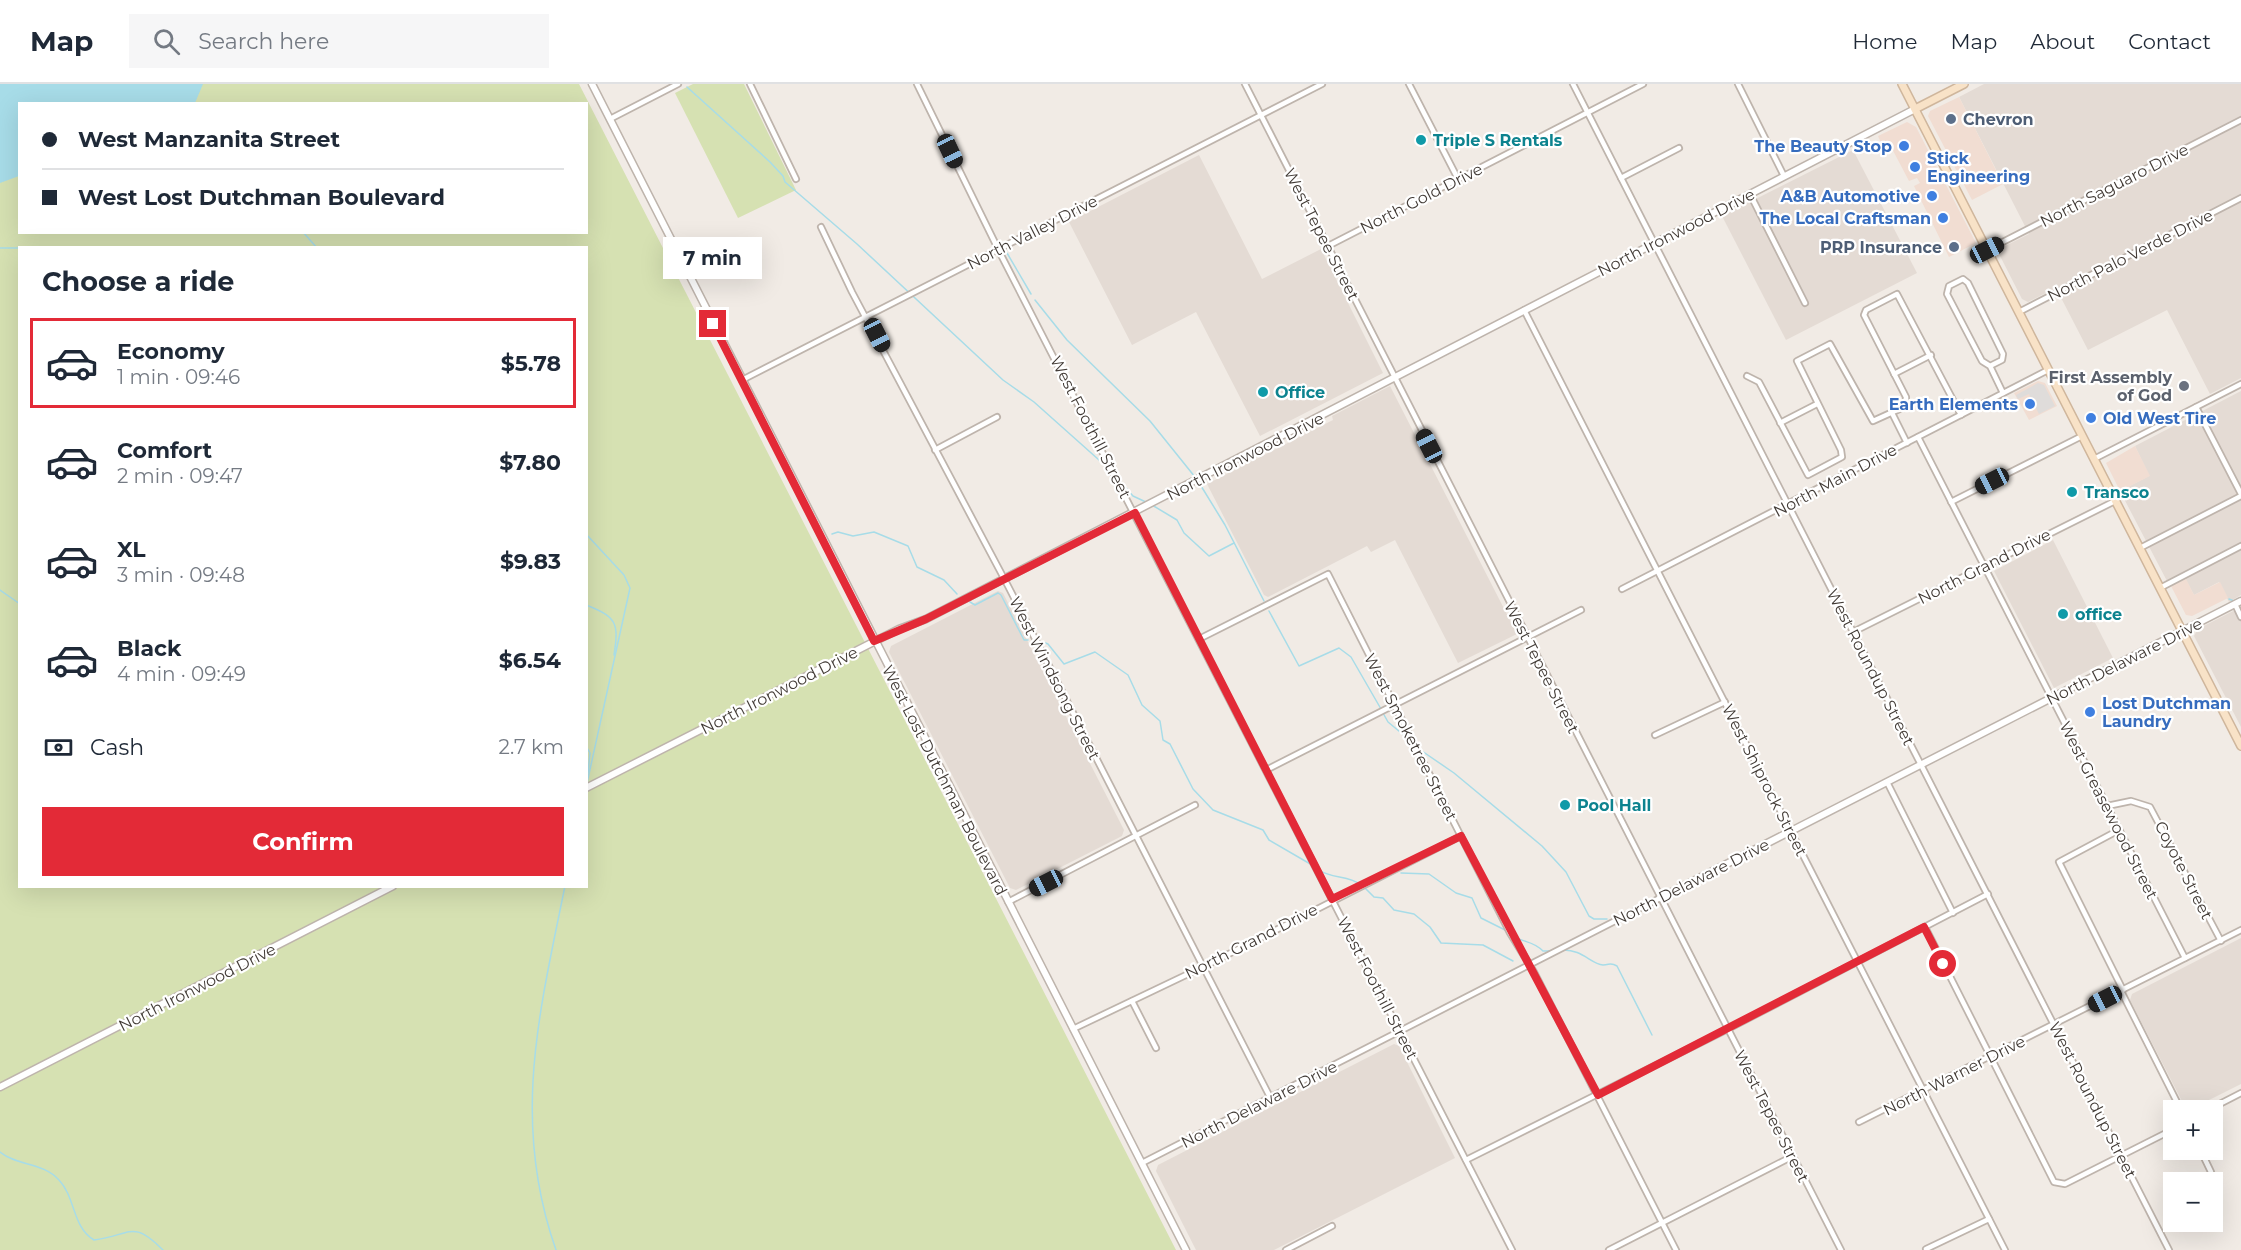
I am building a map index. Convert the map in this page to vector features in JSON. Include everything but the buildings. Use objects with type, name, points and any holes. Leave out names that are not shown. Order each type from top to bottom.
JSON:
[{"type":"main road","points":[[1902,84],[2241,746]]},
{"type":"main road","name":"North Ironwood Drive","points":[[1915,109],[1964,84]]},
{"type":"street","name":"West Lost Dutchman Boulevard","points":[[592,84],[1186,1250]]},
{"type":"street","points":[[610,119],[678,84]]},
{"type":"street","points":[[750,84],[796,179]]},
{"type":"street","name":"West Foothill Street","points":[[917,84],[998,249],[1512,1250]]},
{"type":"street","name":"West Tepee Street","points":[[1245,84],[1841,1250]]},
{"type":"street","name":"North Valley Drive","points":[[742,380],[1322,84]]},
{"type":"street","points":[[1409,84],[1458,179]]},
{"type":"street","name":"West Roundup Street","points":[[1574,84],[2169,1250]]},
{"type":"street","name":"North Gold Drive","points":[[1328,246],[1643,84]]},
{"type":"street","points":[[1738,84],[1784,176]]},
{"type":"street","name":"North Ironwood Drive","points":[[588,787],[874,641],[926,619],[1004,580],[1299,428],[1394,376],[1915,109]]},
{"type":"street","name":"North Saguaro Drive","points":[[1987,250],[2241,120]]},
{"type":"street","points":[[1621,178],[1679,148]]},
{"type":"street","points":[[1750,194],[1805,303]]},
{"type":"street","name":"North Palo Verde Drive","points":[[2019,312],[2241,198]]},
{"type":"street","name":"West Windsong Street","points":[[821,227],[852,292],[867,316],[1004,580],[1270,1099]]},
{"type":"street","points":[[1990,366],[2002,360],[2003,354],[1968,282],[1963,279],[1949,286],[1947,294],[1982,361],[1990,366],[2003,393]]},
{"type":"street","points":[[1747,376],[1758,382],[1808,475],[1842,457],[1797,361],[1830,344],[1873,421],[1908,403],[1864,312],[1897,294],[1961,415]]},
{"type":"street","name":"West Shiprock Street","points":[[1524,310],[2005,1250]]},
{"type":"street","points":[[1894,374],[1931,355]]},
{"type":"street","name":"North Main Drive","points":[[1622,589],[2048,370]]},
{"type":"street","points":[[2094,459],[2241,384]]},
{"type":"street","points":[[1780,423],[1817,405]]},
{"type":"street","points":[[2140,548],[2241,495],[2196,407]]},
{"type":"street","points":[[1892,413],[1907,443]]},
{"type":"street","points":[[935,450],[997,417]]},
{"type":"street","points":[[1951,502],[2082,436]]},
{"type":"street","name":"West Greasewood Street","points":[[1918,437],[2185,958]]},
{"type":"street","name":"North Grand Drive","points":[[1853,632],[2115,501]]},
{"type":"street","points":[[2160,588],[2241,546]]},
{"type":"street","name":"West Smoketree Street","points":[[1199,639],[1328,574],[1513,940],[1529,965],[1598,1095],[1676,1250]]},
{"type":"street","points":[[2238,602],[2241,617]]},
{"type":"street","name":"North Delaware Drive","points":[[1142,1163],[2238,602]]},
{"type":"street","points":[[1266,770],[1528,639],[1581,610]]},
{"type":"street","points":[[1655,735],[1725,702]]},
{"type":"street","points":[[1887,782],[1953,913]]},
{"type":"street","name":"Coyote Street","points":[[2107,806],[2131,801],[2150,807],[2221,941]]},
{"type":"street","points":[[1008,902],[1195,805]]},
{"type":"street","points":[[2119,830],[2059,862],[2176,1100]]},
{"type":"street","name":"North Grand Drive","points":[[1073,1029],[1203,967],[1332,899],[1461,836]]},
{"type":"street","name":"North Ironwood Drive","points":[[0,1087],[389,888]]},
{"type":"street","points":[[1466,1160],[1728,1029],[1988,894]]},
{"type":"street","points":[[1924,927],[2050,1177],[2056,1184],[2065,1184],[2163,1136]]},
{"type":"street","name":"North Warner Drive","points":[[1859,1122],[2241,930]]},
{"type":"street","points":[[1132,1001],[1156,1048]]},
{"type":"street","points":[[2223,1102],[2241,1093]]},
{"type":"street","points":[[1609,1250],[1793,1156]]},
{"type":"street","points":[[2205,1160],[2211,1172]]},
{"type":"street","points":[[1926,1249],[1989,1219]]},
{"type":"street","points":[[1286,1250],[1332,1226]]},
{"type":"shaded area","points":[[1984,84],[2241,84],[2241,378],[2210,394],[2167,310],[2088,350],[2056,288],[2028,302],[2022,299],[1999,254],[2001,248],[2029,234],[1959,97]]},
{"type":"shaded area","points":[[1959,97],[2003,184],[1972,200],[1928,116],[1930,111]]},
{"type":"shaded area","points":[[1907,122],[1916,127],[1976,243],[1949,257],[1914,186],[1920,183],[1917,178],[1909,181],[1889,143],[1882,145],[1878,136]]},
{"type":"shaded area","points":[[1853,150],[1917,273],[1786,340],[1722,216]]},
{"type":"shaded area","points":[[1199,155],[1262,279],[1321,249],[1383,373],[1260,436],[1196,312],[1132,345],[1069,222]]},
{"type":"shaded area","points":[[2038,381],[2045,383],[2057,406],[2029,420],[2014,393]]},
{"type":"shaded area","points":[[2038,383],[2044,385],[2055,406],[2039,414],[2029,394],[2018,399],[2016,395]]},
{"type":"shaded area","points":[[1390,386],[1517,634],[1458,663],[1395,540],[1371,552],[1367,546],[1268,597],[1264,595],[1207,484],[1333,420],[1332,416]]},
{"type":"shaded area","points":[[2241,391],[2241,595],[2229,602],[2219,582],[2194,595],[2182,573],[2167,581],[2120,491],[2149,476],[2135,446]]},
{"type":"shaded area","points":[[2135,446],[2150,476],[2120,491],[2106,463]]},
{"type":"shaded area","points":[[2053,540],[2113,658],[2054,688],[1994,571]]},
{"type":"shaded area","points":[[2186,579],[2194,595],[2220,582],[2228,598],[2192,616],[2186,615],[2171,586]]},
{"type":"shaded area","points":[[998,591],[1003,593],[1124,830],[1122,836],[1016,890],[1010,888],[889,652],[891,646]]},
{"type":"shaded area","points":[[2241,607],[2241,727],[2194,636],[2198,629]]},
{"type":"shaded area","points":[[2241,938],[2241,1084],[2209,1100],[2181,1100],[2130,1000],[2132,994]]},
{"type":"shaded area","points":[[1394,1044],[1399,1046],[1455,1158],[1274,1250],[1196,1250],[1156,1171],[1158,1165]]},
{"type":"green space","points":[[0,84],[579,84],[1176,1250],[0,1250]]},
{"type":"green space","points":[[693,84],[744,84],[796,190],[738,218],[675,93]]},
{"type":"water","points":[[0,84],[203,84],[195,102],[18,102],[18,176],[0,183]]},
{"type":"waterway","points":[[687,87],[770,162],[783,176],[785,182],[857,244],[1003,380],[1034,402],[1108,468]]},
{"type":"waterway","points":[[305,234],[315,246]]},
{"type":"waterway","points":[[0,248],[18,248]]},
{"type":"waterway","points":[[1007,253],[1031,294]]},
{"type":"waterway","points":[[1035,300],[1067,340],[1150,421],[1195,477]]},
{"type":"waterway","points":[[1119,480],[1133,496],[1148,503]]},
{"type":"waterway","points":[[1198,481],[1225,525],[1264,601]]},
{"type":"waterway","points":[[1152,505],[1177,520],[1184,533],[1209,556],[1234,543]]},
{"type":"waterway","points":[[832,534],[838,532],[853,536],[874,532],[908,546],[917,567],[944,580],[957,594]]},
{"type":"waterway","points":[[588,536],[624,575],[630,588],[588,778]]},
{"type":"waterway","points":[[0,590],[18,603]]},
{"type":"waterway","points":[[970,602],[975,605],[998,593],[1024,640],[1028,640]]},
{"type":"waterway","points":[[2229,599],[2234,601]]},
{"type":"waterway","points":[[588,606],[604,613],[614,622],[616,628],[614,655]]},
{"type":"waterway","points":[[1269,611],[1299,666],[1339,648],[1351,657],[1381,709]]},
{"type":"waterway","points":[[1043,642],[1048,644],[1064,664],[1095,652],[1128,675],[1142,705],[1160,721],[1163,740],[1170,744],[1193,789],[1213,810],[1263,830],[1269,840],[1312,865]]},
{"type":"waterway","points":[[1383,713],[1388,722],[1411,741]]},
{"type":"waterway","points":[[1419,749],[1454,773],[1542,846],[1566,872],[1589,916],[1594,919],[1607,919]]},
{"type":"waterway","points":[[588,750],[590,753],[588,773]]},
{"type":"waterway","points":[[1319,870],[1361,885]]},
{"type":"waterway","points":[[1401,873],[1429,874],[1456,893],[1472,898],[1481,918],[1507,931]]},
{"type":"waterway","points":[[556,1250],[542,1203],[535,1157],[532,1112],[539,1024],[565,888]]},
{"type":"waterway","points":[[1365,888],[1374,897],[1383,898],[1394,910],[1414,914],[1430,927],[1441,943],[1483,945],[1513,961]]},
{"type":"waterway","points":[[1514,936],[1543,951],[1552,951]]},
{"type":"waterway","points":[[1562,950],[1581,954],[1599,964],[1617,966],[1652,1035]]},
{"type":"waterway","points":[[0,1152],[14,1160],[53,1174],[69,1195],[82,1228],[94,1240],[131,1231],[138,1232],[153,1240],[163,1250]]},
{"type":"place","name":"Chevron","points":[[1951,119]]},
{"type":"place","name":"Triple S Rentals","points":[[1421,140]]},
{"type":"place","name":"The Beauty Stop","points":[[1904,146]]},
{"type":"place","name":"Stick Engineering","points":[[1915,167]]},
{"type":"place","name":"A&B Automotive","points":[[1932,196]]},
{"type":"place","name":"The Local Craftsman","points":[[1943,218]]},
{"type":"place","name":"PRP Insurance","points":[[1954,247]]},
{"type":"place","name":"First Assembly of God","points":[[2184,386]]},
{"type":"place","name":"Office","points":[[1263,392]]},
{"type":"place","name":"Earth Elements","points":[[2030,404]]},
{"type":"place","name":"Old West Tire","points":[[2091,418]]},
{"type":"place","name":"Transco","points":[[2072,492]]},
{"type":"place","name":"office","points":[[2063,614]]},
{"type":"place","name":"Lost Dutchman Laundry","points":[[2090,712]]},
{"type":"place","name":"Pool Hall","points":[[1565,805]]},
{"type":"route","points":[[713,324],[874,641],[926,619],[1135,513],[1332,899],[1461,836],[1517,946],[1534,972],[1598,1095],[1924,927],[1943,964]]}]
